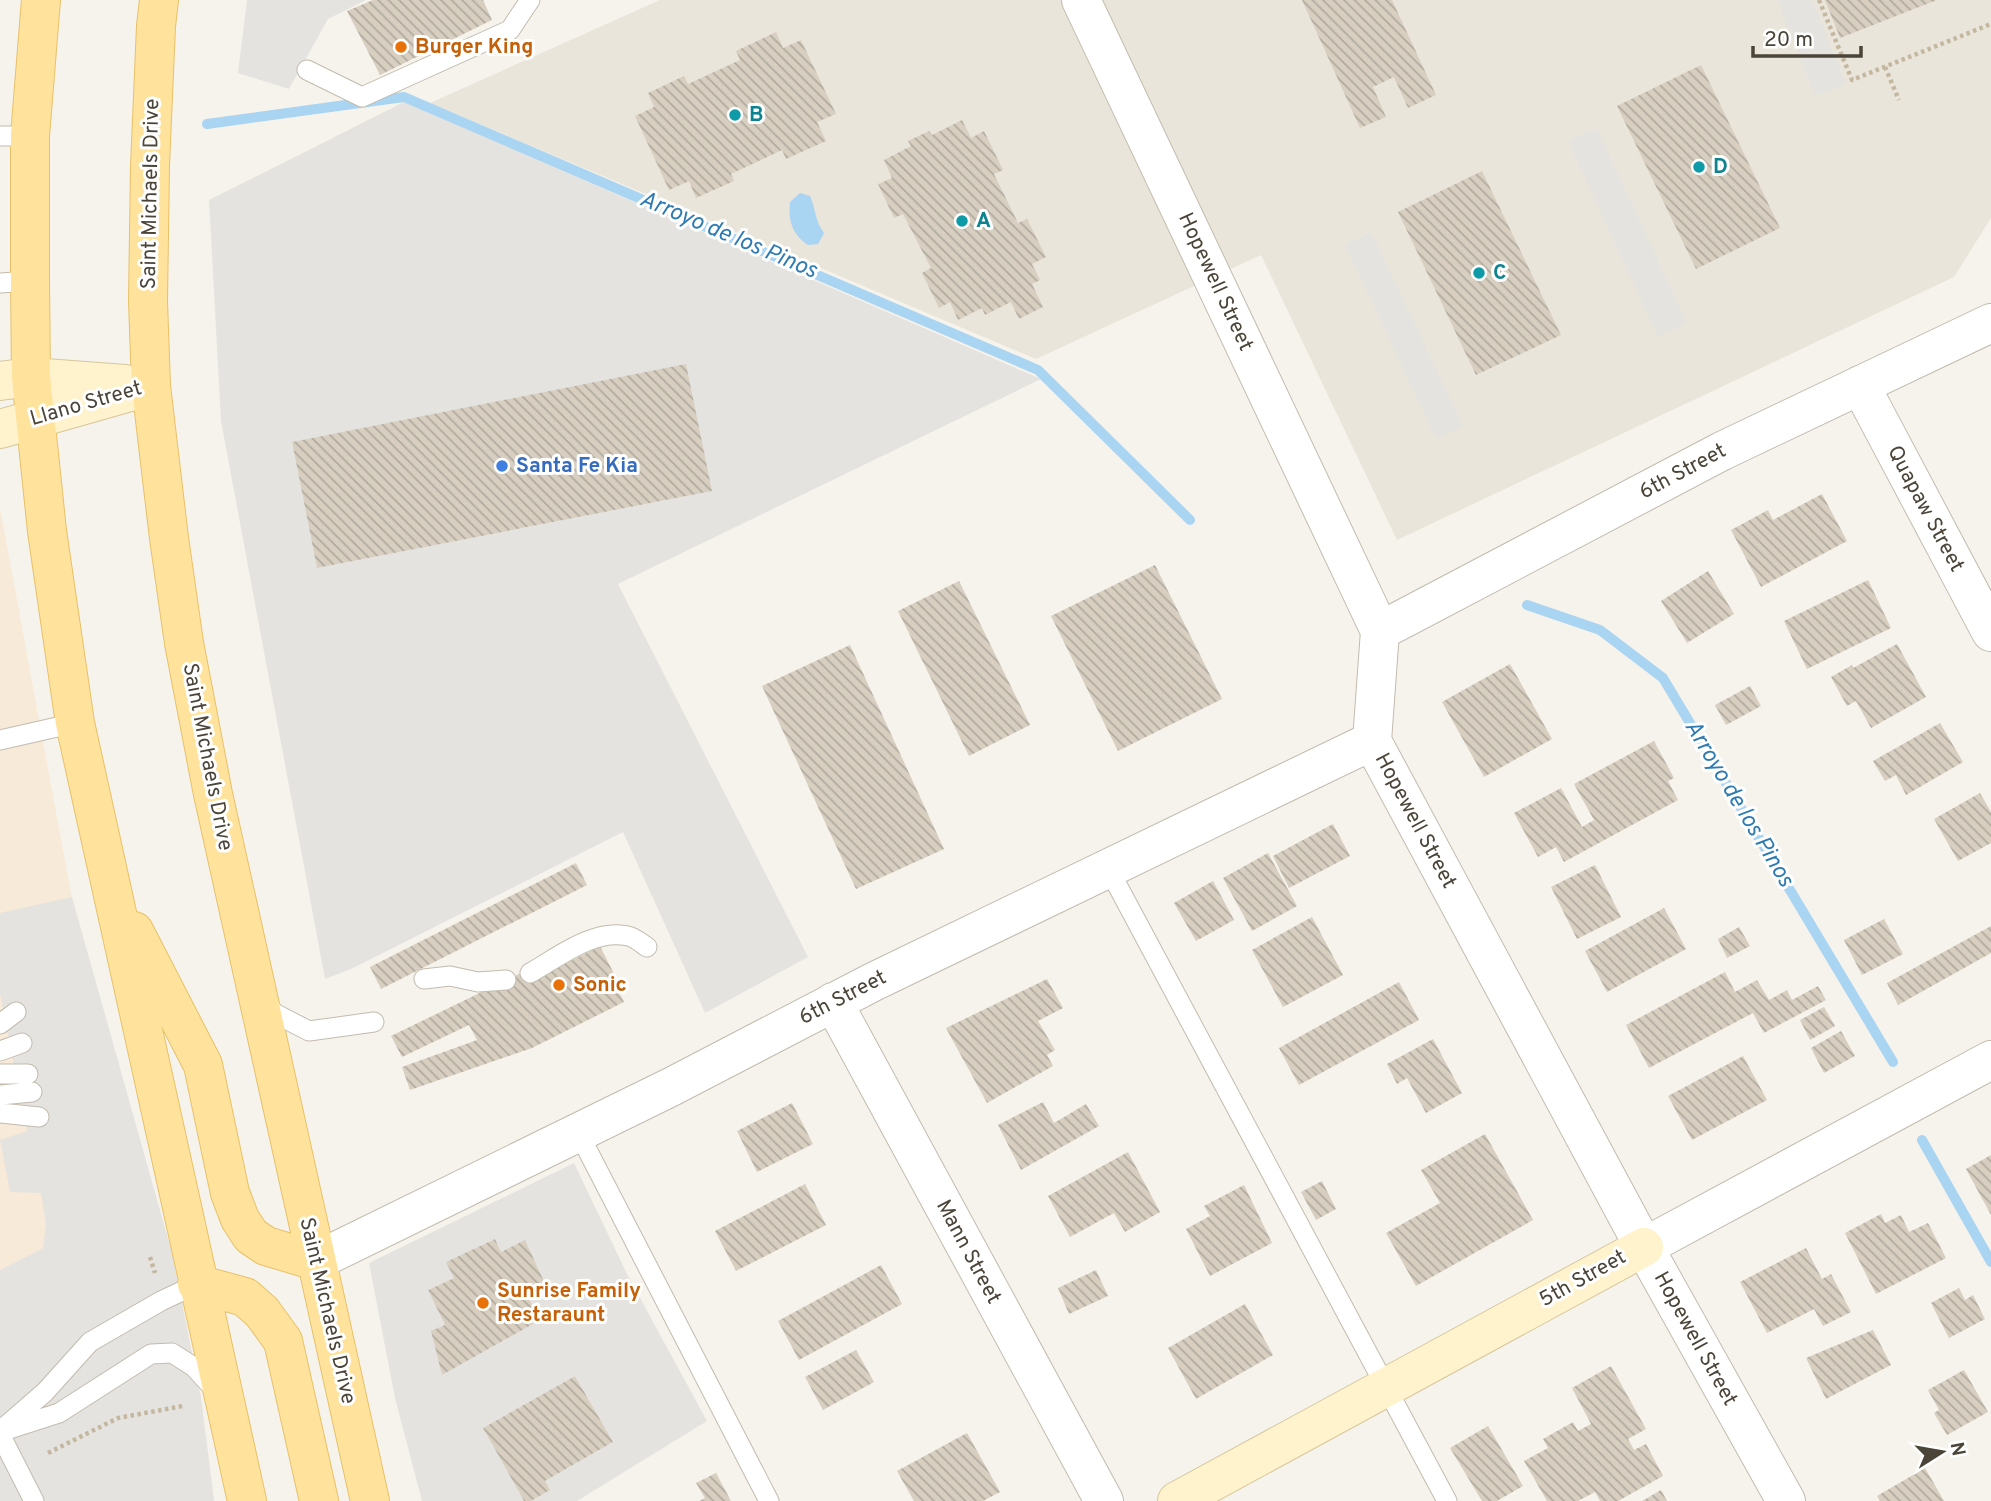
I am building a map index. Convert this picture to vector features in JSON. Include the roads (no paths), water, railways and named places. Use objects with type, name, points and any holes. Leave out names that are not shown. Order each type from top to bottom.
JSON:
[{"type":"main road","points":[[41,0],[15,136],[15,379],[18,424],[47,531],[75,723],[247,1501]]},
{"type":"main road","name":"Saint Michaels Drive","points":[[159,0],[150,166],[148,301],[151,386],[169,538],[184,643],[213,794],[370,1501]]},
{"type":"main road","points":[[110,886],[203,1065],[230,1193],[240,1219],[251,1236],[266,1246],[316,1261]]},
{"type":"main road","points":[[197,1284],[245,1297],[262,1312],[284,1341],[319,1501]]},
{"type":"street","name":"Hopewell Street","points":[[1081,0],[1380,631],[1372,741],[1643,1247],[1786,1501]]},
{"type":"street","name":"6th Street","points":[[1380,631],[1722,451],[1991,323]]},
{"type":"street","name":"Llano Street","points":[[15,379],[151,386]]},
{"type":"street","name":"Quapaw Street","points":[[1860,385],[1991,632]]},
{"type":"street","name":"Llano Street","points":[[18,424],[151,386]]},
{"type":"street","name":"6th Street","points":[[316,1261],[833,1002],[1372,741]]},
{"type":"street","name":"Mann Street","points":[[833,1002],[1104,1501]]},
{"type":"street","name":"5th Street","points":[[1177,1501],[1991,1060]]},
{"type":"lane","points":[[307,70],[362,97],[510,30],[530,0]]},
{"type":"lane","points":[[0,740],[75,723]]},
{"type":"lane","points":[[1108,869],[1447,1501]]},
{"type":"lane","points":[[530,973],[588,941],[611,935],[629,936],[647,947]]},
{"type":"lane","points":[[424,979],[450,976],[478,982],[506,980]]},
{"type":"lane","points":[[256,985],[274,1013],[309,1031],[374,1022]]},
{"type":"lane","points":[[0,1024],[16,1012]]},
{"type":"lane","points":[[0,1051],[22,1043]]},
{"type":"lane","points":[[0,1074],[30,1083],[0,1095]]},
{"type":"lane","points":[[0,1113],[38,1118]]},
{"type":"lane","points":[[578,1132],[769,1501]]},
{"type":"lane","points":[[0,1432],[45,1392],[90,1342],[161,1301],[197,1284]]},
{"type":"lane","points":[[0,1432],[59,1413],[152,1354],[172,1353],[194,1367],[223,1399]]},
{"type":"lane","points":[[0,1432],[34,1501]]},
{"type":"water","points":[[800,193],[810,196],[824,233],[818,244],[808,245],[792,226],[790,202]]},
{"type":"waterway","name":"Arroyo de los Pinos","points":[[207,124],[404,97],[1038,370],[1190,520]]},
{"type":"waterway","name":"Arroyo de los Pinos","points":[[1527,605],[1600,630],[1663,678],[1893,1062]]},
{"type":"waterway","name":"Arroyo de los Pinos","points":[[1922,1140],[1991,1262]]},
{"type":"place","name":"Burger King","points":[[401,47]]},
{"type":"place","name":"B","points":[[735,115]]},
{"type":"place","name":"D","points":[[1699,167]]},
{"type":"place","name":"A","points":[[962,221]]},
{"type":"place","name":"C","points":[[1479,273]]},
{"type":"place","name":"Santa Fe Kia","points":[[502,466]]},
{"type":"place","name":"Sonic","points":[[559,985]]},
{"type":"place","name":"Sunrise Family Restaraunt","points":[[483,1303]]}]
